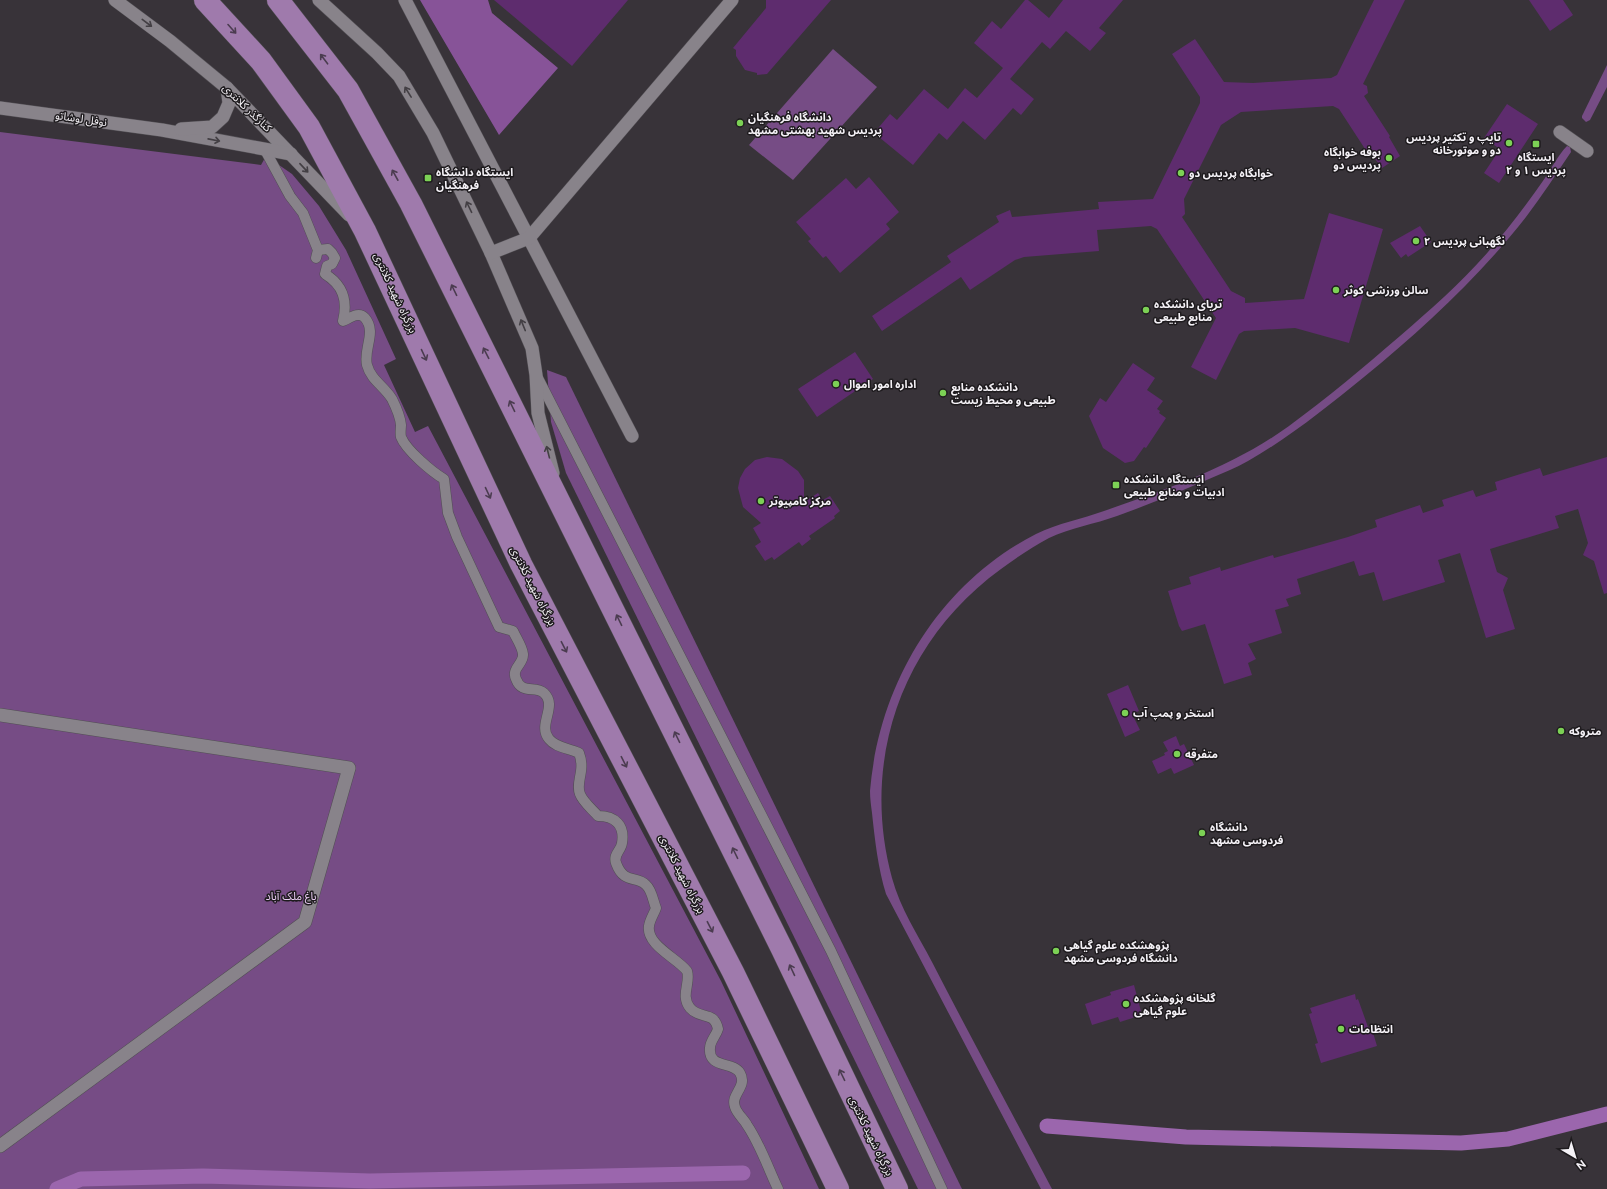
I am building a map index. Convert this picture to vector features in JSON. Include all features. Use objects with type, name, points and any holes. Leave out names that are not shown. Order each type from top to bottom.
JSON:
[{"type":"highway","name":"بزرگراه شهید کلانتری","points":[[206,0],[261,61],[309,127],[365,231],[521,564],[733,972],[838,1189]]},
{"type":"highway","name":"بزرگراه شهید کلانتری","points":[[278,0],[296,21],[351,96],[411,204],[782,949],[897,1189]]},
{"type":"street","name":"کنارگذر کلانتری","points":[[115,0],[170,41],[227,88],[365,231]]},
{"type":"street","points":[[319,0],[377,53],[399,76],[433,133],[491,253],[532,348],[536,375],[538,413],[561,504]]},
{"type":"street","points":[[405,0],[632,436]]},
{"type":"street","points":[[491,253],[529,238],[732,0]]},
{"type":"street","name":"نوفل لوشاتو","points":[[162,130],[212,127],[223,117],[229,103],[227,88]]},
{"type":"street","name":"نوفل لوشاتو","points":[[0,108],[162,130],[291,154]]},
{"type":"street","points":[[1560,132],[1587,151]]},
{"type":"street","points":[[265,150],[290,196],[303,213],[317,254],[328,250],[335,258],[332,264],[327,266],[325,274],[339,285],[343,294],[345,312],[343,321],[357,315],[364,316],[368,322],[371,336],[367,345],[367,364],[375,380],[391,397],[401,423],[401,436],[432,472],[444,479],[448,513],[457,537],[499,627],[513,631],[523,653],[522,658],[515,670],[515,678],[519,684],[527,690],[539,690],[544,693],[549,702],[549,713],[545,723],[548,738],[555,744],[571,748],[579,753],[582,761],[583,771],[579,792],[582,798],[598,816],[609,816],[615,818],[620,826],[622,844],[615,856],[615,861],[624,876],[646,885],[650,892],[656,908],[649,922],[648,928],[650,934],[656,943],[687,970],[689,976],[685,988],[685,998],[690,1008],[698,1014],[713,1018],[717,1023],[718,1029],[711,1042],[709,1050],[712,1058],[717,1064],[733,1067],[740,1073],[742,1081],[741,1089],[736,1094],[734,1101],[735,1108],[748,1125],[778,1189]]},
{"type":"street","points":[[536,375],[830,951],[942,1189]]},
{"type":"street","points":[[0,715],[349,768],[305,922],[0,1146]]},
{"type":"green space","points":[[833,49],[877,87],[793,180],[749,145]]},
{"type":"green space","points":[[1607,65],[1607,87],[1590,120],[1586,122],[1582,116]]},
{"type":"green space","name":"باغ ملک آباد","points":[[0,132],[261,165],[266,156],[292,174],[319,206],[346,250],[396,359],[384,365],[415,432],[428,426],[721,981],[819,1189],[0,1189]]},
{"type":"green space","points":[[1567,146],[1570,147],[1571,152],[1549,185],[1526,217],[1489,261],[1450,302],[1408,340],[1336,399],[1279,442],[1239,466],[1186,489],[1109,519],[1049,538],[1030,549],[1001,569],[967,598],[938,631],[915,667],[897,706],[886,747],[882,790],[883,834],[892,878],[895,889],[910,921],[1052,1189],[1041,1189],[886,894],[883,884],[876,844],[870,791],[876,751],[886,712],[901,675],[920,641],[943,609],[970,580],[1001,555],[1044,530],[1096,514],[1152,494],[1223,465],[1268,440],[1289,426],[1331,393],[1423,316],[1478,263],[1517,216]]},
{"type":"green space","points":[[547,370],[566,377],[962,1189],[918,1189],[566,473],[551,422]]},
{"type":"shaded area","points":[[420,0],[488,0],[492,13],[558,68],[499,135]]},
{"type":"building","points":[[494,0],[628,0],[572,66]]},
{"type":"building","points":[[766,0],[831,0],[767,74],[757,75],[757,73],[745,70],[736,56],[736,50],[733,48],[766,8]]},
{"type":"building","points":[[1025,0],[1028,0],[1049,18],[1063,0],[1123,0],[1099,28],[1106,33],[1090,51],[1066,31],[1050,49],[1042,42],[1010,79],[1034,99],[1021,115],[1013,108],[985,140],[963,121],[947,140],[939,133],[913,165],[874,133],[890,114],[897,120],[924,89],[948,109],[965,88],[977,98],[1003,68],[974,43],[992,21],[1001,29]]},
{"type":"building","points":[[1374,0],[1405,0],[1363,84],[1367,86],[1368,93],[1364,96],[1390,136],[1389,137],[1400,156],[1382,168],[1369,151],[1367,152],[1339,109],[1333,106],[1241,112],[1221,125],[1184,199],[1185,214],[1182,217],[1231,291],[1245,298],[1245,303],[1304,299],[1329,213],[1383,229],[1349,343],[1295,328],[1244,331],[1239,334],[1216,380],[1191,367],[1216,318],[1157,229],[1151,226],[1097,230],[1099,251],[1024,257],[1015,260],[970,290],[961,277],[882,331],[872,316],[951,262],[947,256],[999,222],[996,216],[1010,210],[1012,217],[1099,209],[1098,202],[1153,199],[1200,103],[1200,97],[1172,54],[1195,39],[1224,82],[1253,83],[1331,78],[1337,75]]},
{"type":"building","points":[[1529,0],[1563,0],[1573,15],[1550,31]]},
{"type":"building","name":"تایپ و تکثیر پردیس دو و موتورخانه","points":[[1507,104],[1538,124],[1499,183],[1484,173],[1500,149],[1484,138]]},
{"type":"building","points":[[869,177],[899,212],[886,224],[890,229],[840,273],[826,256],[823,258],[808,241],[811,239],[796,222],[846,178],[856,189]]},
{"type":"building","name":"نگهبانی پردیس ۲","points":[[1420,226],[1431,242],[1408,257],[1406,254],[1401,258],[1390,243]]},
{"type":"building","name":"اداره امور اموال","points":[[855,352],[873,379],[817,417],[798,389]]},
{"type":"building","points":[[1133,363],[1155,378],[1147,390],[1163,401],[1157,409],[1160,411],[1159,413],[1166,418],[1146,448],[1144,447],[1134,461],[1125,463],[1103,448],[1089,416],[1100,398],[1106,402]]},
{"type":"building","points":[[767,457],[782,459],[798,471],[804,480],[804,502],[818,493],[823,500],[830,496],[840,511],[834,516],[835,518],[809,536],[811,539],[802,546],[799,542],[774,560],[772,557],[765,561],[755,546],[761,542],[753,528],[761,523],[743,507],[738,488],[740,478],[745,469],[755,460]]},
{"type":"building","points":[[1607,457],[1607,593],[1604,594],[1594,561],[1583,555],[1588,543],[1578,509],[1555,516],[1559,528],[1490,549],[1497,572],[1508,578],[1503,590],[1515,629],[1486,638],[1460,553],[1438,560],[1445,582],[1383,601],[1374,572],[1359,576],[1354,561],[1297,579],[1301,594],[1286,599],[1289,606],[1275,610],[1282,633],[1248,644],[1256,659],[1248,663],[1252,675],[1224,684],[1205,624],[1182,631],[1179,626],[1168,591],[1191,584],[1189,577],[1220,567],[1221,571],[1273,555],[1274,558],[1348,537],[1377,527],[1375,520],[1420,505],[1423,513],[1444,506],[1442,500],[1473,490],[1476,497],[1497,490],[1495,482],[1540,468],[1543,476]]},
{"type":"building","name":"استخر و پمپ آب","points":[[1128,685],[1139,711],[1132,714],[1140,730],[1125,737],[1107,694]]},
{"type":"building","name":"متفرقه","points":[[1176,736],[1180,746],[1184,744],[1194,765],[1174,774],[1171,768],[1158,774],[1152,761],[1165,755],[1164,753],[1168,751],[1163,742]]},
{"type":"building","points":[[1134,985],[1142,1015],[1120,1022],[1118,1017],[1092,1025],[1085,1004],[1111,995],[1110,992]]},
{"type":"building","name":"انتظامات","points":[[1355,994],[1356,1000],[1358,999],[1368,1027],[1371,1026],[1377,1046],[1321,1063],[1315,1044],[1318,1043],[1309,1014],[1312,1013],[1310,1008]]},
{"type":"waterway","points":[[1047,1126],[1186,1137],[1461,1143],[1508,1139],[1607,1114]]},
{"type":"waterway","points":[[57,1189],[81,1179],[203,1176],[370,1181],[743,1173]]},
{"type":"place","name":"دانشگاه فرهنگیان پردیس شهید بهشتی مشهد","points":[[740,123]]},
{"type":"place","name":"تایپ و تکثیر پردیس دو و موتورخانه","points":[[1509,143]]},
{"type":"place","name":"ایستگاه پردیس ۱ و ۲","points":[[1536,144]]},
{"type":"place","name":"بوفه خوابگاه پردیس دو","points":[[1389,158]]},
{"type":"place","name":"خوابگاه پردیس دو","points":[[1181,173]]},
{"type":"place","name":"ایستگاه دانشگاه فرهنگیان","points":[[428,178]]},
{"type":"place","name":"نگهبانی پردیس ۲","points":[[1416,241]]},
{"type":"place","name":"سالن ورزشی کوثر","points":[[1336,290]]},
{"type":"place","name":"تریای دانشکده منابع طبیعی","points":[[1146,310]]},
{"type":"place","name":"اداره امور اموال","points":[[836,384]]},
{"type":"place","name":"دانشکده منابع طبیعی و محیط زیست","points":[[943,393]]},
{"type":"place","name":"ایستگاه دانشکده ادبیات و منابع طبیعی","points":[[1116,485]]},
{"type":"place","name":"مرکز کامپیوتر","points":[[761,501]]},
{"type":"place","name":"استخر و پمپ آب","points":[[1125,713]]},
{"type":"place","name":"متروکه","points":[[1561,731]]},
{"type":"place","name":"متفرقه","points":[[1177,754]]},
{"type":"place","name":"دانشگاه فردوسی مشهد","points":[[1202,833]]},
{"type":"place","name":"پژوهشکده علوم گیاهی دانشگاه فردوسی مشهد","points":[[1056,951]]},
{"type":"place","name":"گلخانه پژوهشکده علوم گیاهی","points":[[1126,1004]]},
{"type":"place","name":"انتظامات","points":[[1341,1029]]}]
